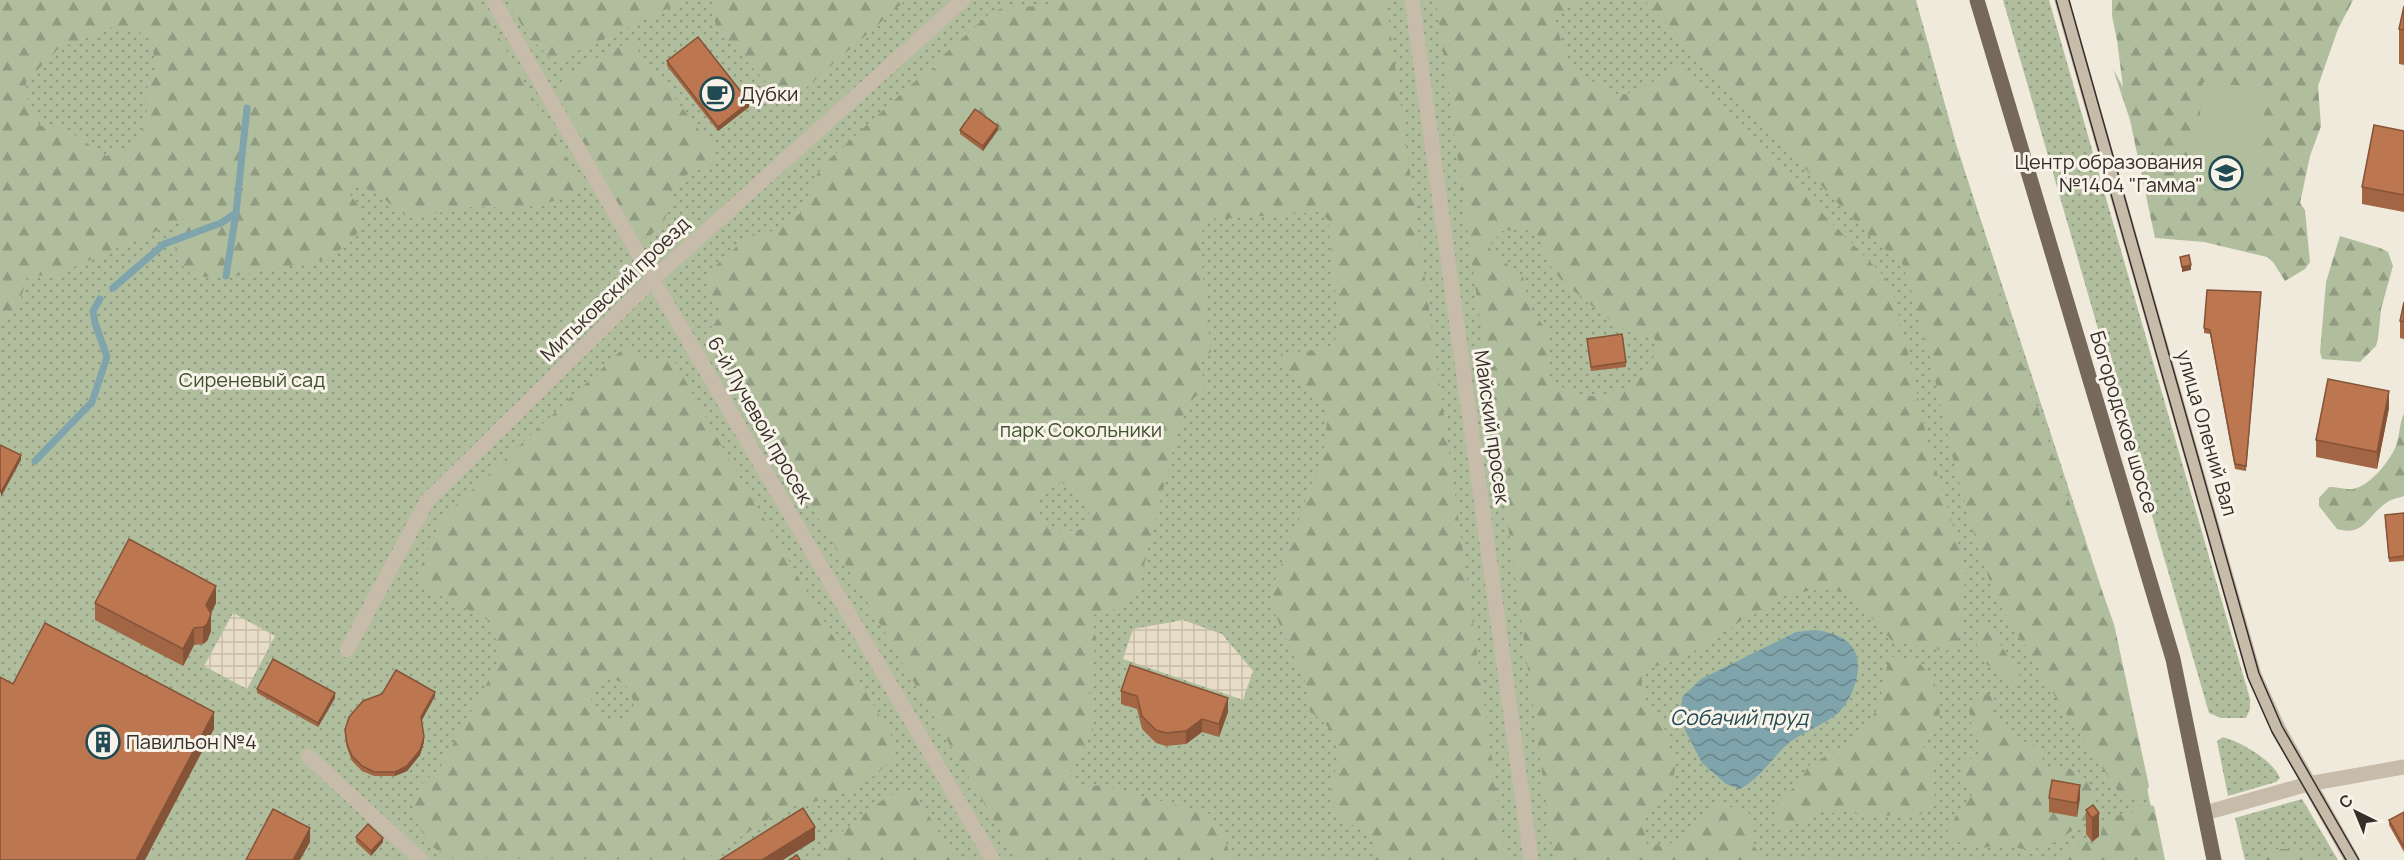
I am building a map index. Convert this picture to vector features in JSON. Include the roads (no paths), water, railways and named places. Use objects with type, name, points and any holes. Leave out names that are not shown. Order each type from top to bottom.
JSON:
[{"type":"main road","name":"Богородское шоссе","points":[[1977,0],[2008,111],[2173,659],[2214,860]]},
{"type":"street","name":"6-й Лучевой просек","points":[[493,0],[652,279],[993,860]]},
{"type":"street","name":"Митьковский проезд","points":[[346,650],[427,501],[652,279],[963,0]]},
{"type":"street","name":"Майский просек","points":[[1412,0],[1531,860]]},
{"type":"street","name":"улица Олений Вал","points":[[2062,0],[2254,675],[2307,784],[2352,860]]},
{"type":"street","points":[[308,756],[421,860]]},
{"type":"street","points":[[2205,813],[2307,784],[2404,766]]},
{"type":"water","name":"Собачий пруд","points":[[1815,630],[1844,639],[1855,651],[1858,669],[1855,685],[1849,698],[1833,717],[1790,742],[1747,785],[1740,789],[1726,784],[1702,763],[1685,730],[1680,712],[1683,696],[1701,679],[1796,632]]},
{"type":"waterway","points":[[113,288],[164,244],[221,223],[236,213],[247,108]]},
{"type":"waterway","points":[[226,276],[236,213]]},
{"type":"waterway","points":[[35,461],[92,402],[107,357],[93,311],[100,299]]},
{"type":"tram line","points":[[2056,0],[2248,678],[2272,732],[2346,860]]},
{"type":"tram line","points":[[2069,0],[2259,673],[2282,726],[2359,860]]},
{"type":"place","name":"Дубки","points":[[717,94]]},
{"type":"place","name":"Центр образования №1404 \"Гамма\"","points":[[2226,173]]},
{"type":"place","name":"Павильон №4","points":[[103,742]]},
{"type":"park label","name":"Сиреневый сад","points":[[252,380]]},
{"type":"park label","name":"парк Сокольники","points":[[1081,430]]}]
